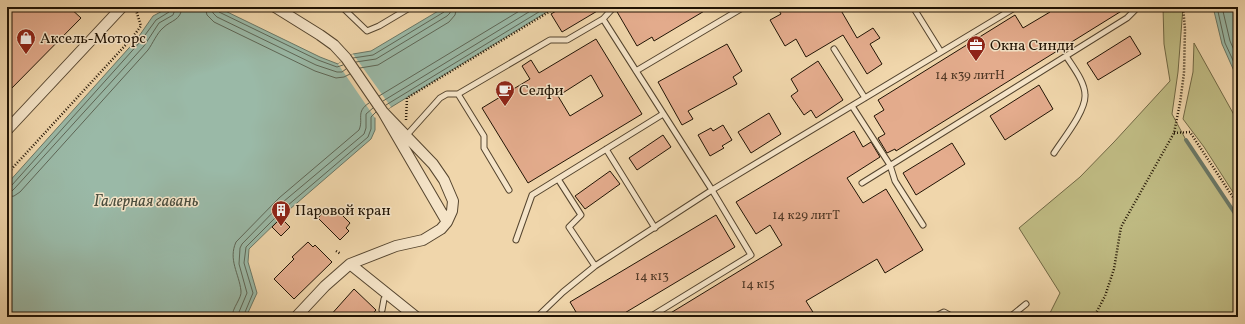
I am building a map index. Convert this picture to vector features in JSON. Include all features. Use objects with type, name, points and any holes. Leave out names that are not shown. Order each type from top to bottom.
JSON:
[{"type":"street","points":[[7,130],[122,7]]},
{"type":"street","points":[[275,7],[320,35],[346,58],[383,112],[447,222]]},
{"type":"street","points":[[296,317],[325,286],[350,264],[396,246],[423,240],[441,229],[447,222],[452,211],[453,201],[444,180],[433,164],[383,112]]},
{"type":"street","points":[[350,264],[416,317]]},
{"type":"lane","points":[[342,7],[367,31],[379,26],[411,7]]},
{"type":"lane","points":[[406,136],[440,98],[447,94],[458,94],[550,40],[567,40],[603,20],[614,7]]},
{"type":"lane","points":[[636,71],[744,7]]},
{"type":"lane","points":[[913,7],[941,52]]},
{"type":"lane","points":[[537,317],[563,292],[595,266],[712,190],[1016,7]]},
{"type":"lane","points":[[862,183],[1127,18],[1135,10],[1135,7]]},
{"type":"lane","points":[[603,20],[712,190],[751,255],[650,317]]},
{"type":"lane","points":[[834,49],[865,98]]},
{"type":"lane","points":[[1054,153],[1083,108],[1086,95],[1081,81],[1066,56]]},
{"type":"lane","points":[[458,94],[484,136],[484,148],[509,190]]},
{"type":"lane","points":[[852,106],[890,165],[895,181],[923,225]]},
{"type":"lane","points":[[516,240],[532,195],[663,114]]},
{"type":"lane","points":[[606,150],[655,228]]},
{"type":"lane","points":[[558,179],[581,216],[570,227],[595,266]]},
{"type":"lane","points":[[382,310],[384,299],[388,294]]},
{"type":"lane","points":[[1010,317],[1026,304]]},
{"type":"lane","points":[[934,317],[944,312],[953,317]]},
{"type":"path","points":[[7,174],[132,38],[141,26],[135,7]]},
{"type":"path","points":[[137,12],[142,7]]},
{"type":"path","points":[[406,136],[407,98],[557,7]]},
{"type":"path","points":[[1094,317],[1105,296],[1114,269],[1121,227],[1174,133],[1184,73],[1185,29],[1183,7]]},
{"type":"path","points":[[1174,133],[1190,132],[1238,205]]},
{"type":"path","points":[[336,251],[341,254]]},
{"type":"shaded area","points":[[1163,7],[1183,7],[1178,72],[1172,114],[1186,140],[1238,218],[1238,317],[1048,317],[1060,293],[1019,228],[1080,177],[1170,81],[1164,44]]},
{"type":"shaded area","points":[[1194,43],[1238,122],[1238,200],[1204,147],[1183,119],[1193,72]]},
{"type":"water","name":"Галерная гавань","points":[[170,7],[217,7],[320,57],[338,64],[353,54],[371,51],[445,7],[555,7],[375,117],[375,130],[371,139],[290,209],[249,249],[248,262],[257,293],[246,317],[7,317],[7,184],[137,39],[153,16]]},
{"type":"water","points":[[1213,7],[1238,7],[1238,80],[1222,44]]},
{"type":"pier","points":[[353,54],[391,107],[375,118],[338,64]]},
{"type":"building","name":"Аксель-Моторс","points":[[7,7],[69,7],[81,18],[7,93]]},
{"type":"building","points":[[563,7],[604,7],[562,32],[551,14]]},
{"type":"building","points":[[618,7],[711,7],[654,41],[652,37],[637,46],[616,10]]},
{"type":"building","points":[[777,7],[839,7],[857,38],[873,28],[880,38],[870,44],[882,64],[867,74],[843,35],[806,57],[796,39],[785,46],[770,20],[781,14]]},
{"type":"building","points":[[1047,7],[1128,7],[896,151],[895,149],[887,153],[878,138],[885,134],[874,116],[884,110],[878,100],[1015,15],[1023,28],[1050,12]]},
{"type":"building","points":[[1130,36],[1141,54],[1098,80],[1087,63]]},
{"type":"building","points":[[596,39],[642,114],[528,183],[482,108],[530,79],[522,66],[531,60],[539,73]],"holes":[[[591,75],[603,96],[570,116],[558,96]]]},
{"type":"building","points":[[727,44],[742,71],[733,77],[737,84],[688,111],[693,119],[682,125],[658,82]]},
{"type":"building","points":[[818,61],[843,100],[816,118],[811,110],[804,115],[791,96],[798,91],[791,79]]},
{"type":"building","points":[[1039,85],[1053,109],[1005,140],[990,116]]},
{"type":"building","points":[[769,113],[781,134],[751,153],[738,132]]},
{"type":"building","points":[[723,125],[732,140],[722,146],[724,148],[710,156],[698,135],[711,128],[713,131]]},
{"type":"building","points":[[854,131],[863,147],[871,142],[880,157],[847,178],[863,203],[886,189],[923,250],[885,273],[877,259],[806,301],[816,317],[664,317],[782,245],[770,225],[756,234],[736,202]]},
{"type":"building","points":[[663,135],[671,147],[637,170],[629,158]]},
{"type":"building","points":[[952,143],[965,164],[916,195],[903,173]]},
{"type":"building","points":[[610,171],[620,184],[585,209],[575,196]]},
{"type":"building","points":[[328,208],[334,214],[337,210],[350,223],[346,228],[349,231],[340,240],[318,218]]},
{"type":"building","points":[[716,215],[735,247],[618,317],[579,317],[570,302]]},
{"type":"building","name":"Паровой кран","points":[[281,218],[290,227],[281,236],[272,227]]},
{"type":"building","points":[[308,242],[313,247],[315,245],[332,262],[294,299],[274,279],[294,259],[292,257]]},
{"type":"building","points":[[354,289],[376,310],[370,317],[329,317]]},
{"type":"waterway","points":[[1186,140],[1238,218]]},
{"type":"place","name":"Аксель-Моторс","points":[[26,55]]},
{"type":"place","name":"Окна Синди","points":[[976,62]]},
{"type":"place","name":"Селфи","points":[[505,107]]},
{"type":"place","name":"Паровой кран","points":[[281,227]]}]
